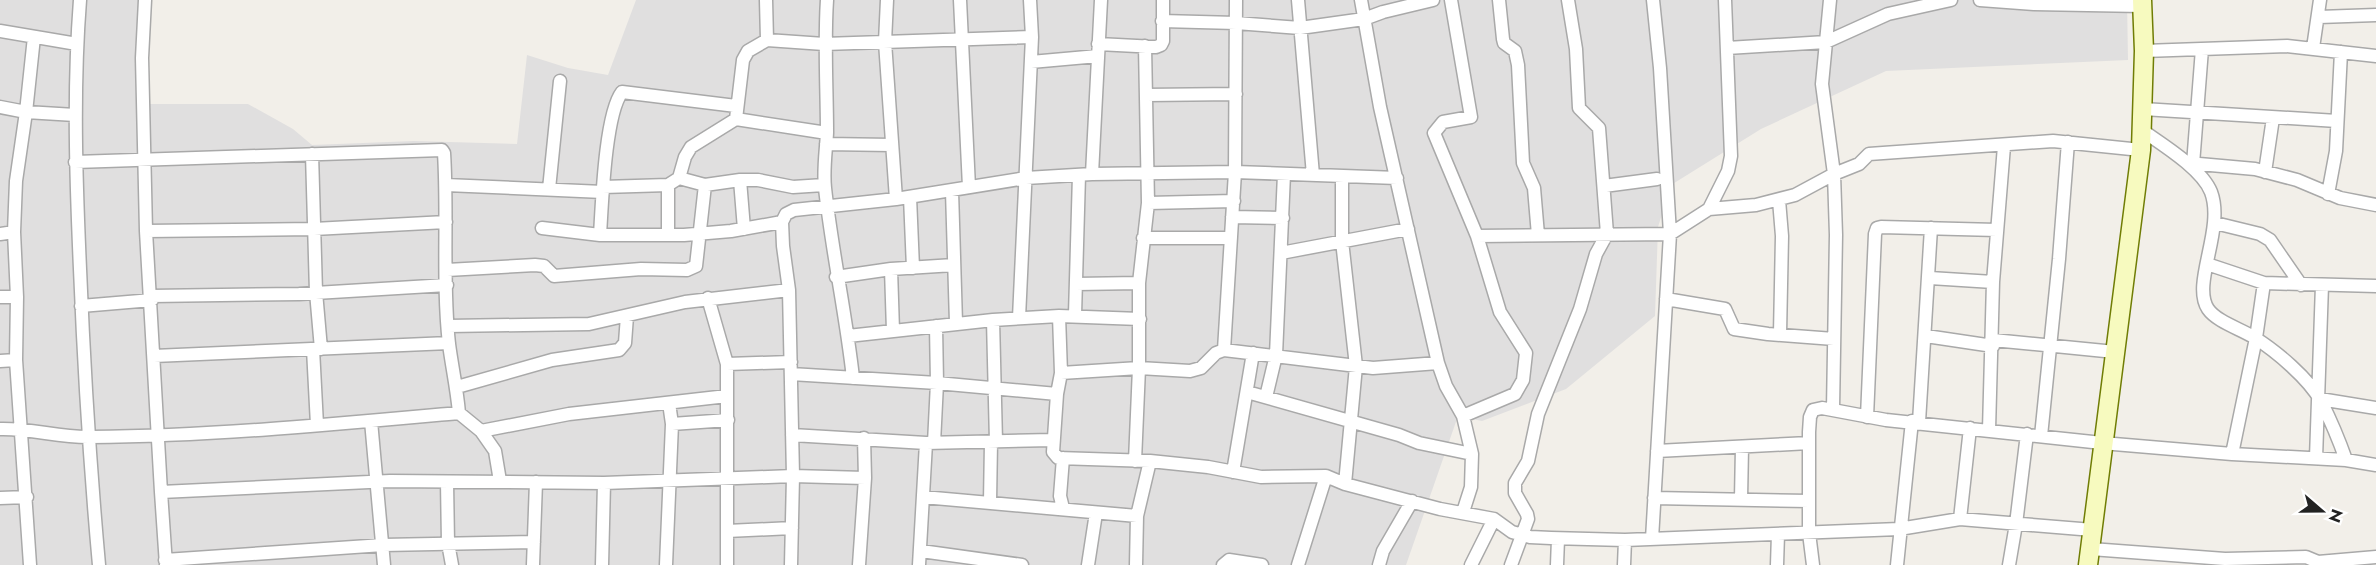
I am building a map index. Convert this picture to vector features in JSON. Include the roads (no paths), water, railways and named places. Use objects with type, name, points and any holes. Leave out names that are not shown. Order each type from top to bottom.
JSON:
[{"type":"street","points":[[80,0],[75,162],[88,437],[99,565]]},
{"type":"street","points":[[145,0],[142,58],[146,231],[152,298],[165,563],[383,545],[534,542]]},
{"type":"street","points":[[766,0],[767,40]]},
{"type":"street","points":[[827,0],[824,44],[826,138],[824,185],[836,277],[848,336],[853,378]]},
{"type":"street","points":[[887,0],[885,42],[896,199]]},
{"type":"street","points":[[960,0],[969,187]]},
{"type":"street","points":[[1019,318],[1032,37],[1030,0]]},
{"type":"street","points":[[1092,174],[1101,0]]},
{"type":"street","points":[[1031,62],[1098,50],[1161,45],[1163,41],[1163,0]]},
{"type":"street","points":[[1224,350],[1235,172],[1236,0]]},
{"type":"street","points":[[1298,0],[1313,175]]},
{"type":"street","points":[[1361,0],[1380,107],[1438,363],[1446,386],[1464,416],[1472,454],[1471,487],[1463,512]]},
{"type":"street","points":[[1162,21],[1300,28],[1365,20],[1392,5],[1432,0]]},
{"type":"street","points":[[1451,0],[1472,117],[1443,122],[1434,134],[1477,236],[1500,312],[1526,352],[1523,380],[1515,394],[1464,416]]},
{"type":"street","points":[[1499,0],[1504,43],[1515,51],[1518,65],[1524,163],[1534,188],[1538,235]]},
{"type":"street","points":[[1510,565],[1528,519],[1515,493],[1515,483],[1528,461],[1538,414],[1580,309],[1596,254],[1606,234],[1599,128],[1579,108],[1576,49],[1568,0]]},
{"type":"street","points":[[1652,539],[1670,234],[1660,68],[1653,0]]},
{"type":"street","points":[[1709,209],[1728,171],[1731,156],[1725,0]]},
{"type":"street","points":[[1830,0],[1822,84],[1834,174],[1836,235],[1833,409]]},
{"type":"street","points":[[1888,0],[1888,14]]},
{"type":"street","points":[[1727,48],[1826,42],[1888,14],[1951,0]]},
{"type":"street","points":[[1980,0],[2034,4],[2052,2],[2142,3],[2143,131],[2090,548]]},
{"type":"street","points":[[2313,48],[2320,0]]},
{"type":"street","points":[[2319,17],[2376,15]]},
{"type":"street","points":[[0,31],[77,44]]},
{"type":"street","points":[[30,565],[16,360],[17,297],[14,232],[16,181],[34,37]]},
{"type":"street","points":[[736,119],[743,60],[748,51],[767,40],[824,44],[1032,37]]},
{"type":"street","points":[[1135,461],[1139,368],[1139,283],[1148,203],[1145,46]]},
{"type":"street","points":[[2144,51],[2287,46],[2376,56]]},
{"type":"street","points":[[2191,163],[2196,139],[2202,49]]},
{"type":"street","points":[[2328,194],[2336,151],[2341,52]]},
{"type":"street","points":[[549,189],[560,81]]},
{"type":"street","points":[[600,235],[603,189],[614,106],[622,92],[736,106]]},
{"type":"street","points":[[1146,95],[1236,94]]},
{"type":"street","points":[[0,107],[26,112],[75,115]]},
{"type":"street","points":[[2143,109],[2337,122]]},
{"type":"street","points":[[2265,172],[2273,118]]},
{"type":"street","points":[[446,184],[549,189],[603,189],[668,185],[679,178],[685,157],[691,147],[736,119],[826,138],[892,145]]},
{"type":"street","points":[[2143,131],[2191,163],[2211,191],[2216,223],[2203,277],[2203,296],[2208,309],[2256,338],[2292,368],[2320,399],[2346,460]]},
{"type":"street","points":[[1477,236],[1670,234],[1709,209],[1756,205],[1795,195],[1834,174],[1859,164],[1869,154],[2053,141],[2141,150]]},
{"type":"street","points":[[2041,436],[2068,142]]},
{"type":"street","points":[[1989,430],[1993,282],[2004,146]]},
{"type":"street","points":[[75,162],[442,150],[446,184],[449,343],[459,413]]},
{"type":"street","points":[[312,154],[317,425]]},
{"type":"street","points":[[2191,163],[2265,172],[2297,180],[2328,194],[2376,205]]},
{"type":"street","points":[[792,565],[793,476],[789,290],[782,222],[786,214],[794,210],[896,199],[1026,178],[1092,174],[1235,172],[1397,178]]},
{"type":"street","points":[[1266,397],[1276,355],[1284,174]]},
{"type":"street","points":[[1075,315],[1078,175]]},
{"type":"street","points":[[1342,177],[1342,241],[1356,366],[1345,484]]},
{"type":"street","points":[[679,178],[705,185],[758,180],[793,187],[824,185]]},
{"type":"street","points":[[1604,186],[1657,179]]},
{"type":"street","points":[[740,180],[744,229]]},
{"type":"street","points":[[668,185],[669,234]]},
{"type":"street","points":[[447,270],[536,265],[544,266],[554,276],[641,269],[687,270],[696,266],[705,185]]},
{"type":"street","points":[[952,191],[956,323]]},
{"type":"street","points":[[910,197],[913,268]]},
{"type":"street","points":[[1779,200],[1782,236],[1780,334]]},
{"type":"street","points":[[1148,203],[1234,201]]},
{"type":"street","points":[[1232,217],[1283,218]]},
{"type":"street","points":[[146,231],[314,229],[446,222]]},
{"type":"street","points":[[542,228],[600,235],[669,234],[744,229],[782,222]]},
{"type":"street","points":[[2216,223],[2260,234],[2270,240],[2301,285]]},
{"type":"street","points":[[1867,417],[1875,234],[1881,227],[1997,230]]},
{"type":"street","points":[[1897,565],[1899,529],[1916,422],[1926,336],[1931,228]]},
{"type":"street","points":[[1281,253],[1408,230]]},
{"type":"street","points":[[0,234],[14,232]]},
{"type":"street","points":[[1143,238],[1231,238]]},
{"type":"street","points":[[2207,264],[2264,283],[2376,286]]},
{"type":"street","points":[[836,277],[891,268],[954,266]]},
{"type":"street","points":[[891,268],[893,331]]},
{"type":"street","points":[[1930,278],[1993,282]]},
{"type":"street","points":[[1076,284],[1139,283]]},
{"type":"street","points":[[2232,454],[2256,338],[2264,283]]},
{"type":"street","points":[[81,306],[152,298],[447,285]]},
{"type":"street","points":[[2316,458],[2320,399],[2322,285]]},
{"type":"street","points":[[448,326],[572,326],[600,323],[708,298],[789,290]]},
{"type":"street","points":[[0,297],[17,297]]},
{"type":"street","points":[[708,298],[727,364],[727,565]]},
{"type":"street","points":[[1666,299],[1725,309],[1734,329],[1834,339]]},
{"type":"street","points":[[848,336],[1019,318],[1075,315],[1140,319]]},
{"type":"street","points":[[457,387],[552,360],[619,350],[625,343],[627,316]]},
{"type":"street","points":[[1059,316],[1061,373],[1053,440],[1054,456],[1063,459],[1150,461],[1233,471],[1261,477],[1268,475],[1284,478],[1326,476],[1345,484],[1440,509],[1494,519],[1512,532],[1558,538],[1625,540],[1899,529],[1960,519],[2016,524],[2090,548],[2155,559],[2244,562],[2306,557],[2319,563],[2376,557]]},
{"type":"street","points":[[990,502],[994,442],[993,320]]},
{"type":"street","points":[[919,565],[923,497],[937,383],[936,326]]},
{"type":"street","points":[[1926,336],[2115,352]]},
{"type":"street","points":[[154,356],[449,343]]},
{"type":"street","points":[[1061,373],[1139,368],[1190,371],[1201,368],[1216,353],[1224,350],[1372,368],[1438,363]]},
{"type":"street","points":[[1233,471],[1253,353]]},
{"type":"street","points":[[0,361],[16,360]]},
{"type":"street","points":[[727,364],[791,368],[853,378],[1057,394]]},
{"type":"street","points":[[1247,392],[1399,435],[1419,443],[1472,454]]},
{"type":"street","points":[[481,431],[569,414],[727,396]]},
{"type":"street","points":[[2320,399],[2376,408]]},
{"type":"street","points":[[666,565],[672,423],[669,403]]},
{"type":"street","points":[[1813,565],[1809,533],[1809,443],[1810,417],[1814,410],[1833,409],[1867,417],[2102,443],[2232,454],[2346,460],[2376,465]]},
{"type":"street","points":[[0,429],[20,429],[88,437],[317,425],[459,413],[481,431],[495,452],[500,481]]},
{"type":"street","points":[[672,423],[728,420]]},
{"type":"street","points":[[371,421],[384,565]]},
{"type":"street","points":[[1960,519],[1970,428]]},
{"type":"street","points":[[2009,565],[2026,434]]},
{"type":"street","points":[[792,435],[930,443],[1053,440]]},
{"type":"street","points":[[859,565],[865,478],[864,438]]},
{"type":"street","points":[[1657,452],[1809,443]]},
{"type":"street","points":[[1741,499],[1742,447]]},
{"type":"street","points":[[1063,459],[1060,496],[1063,508]]},
{"type":"street","points":[[1136,565],[1137,516],[1150,461]]},
{"type":"street","points":[[161,492],[378,482],[604,483],[793,476],[865,478]]},
{"type":"street","points":[[1298,565],[1326,476]]},
{"type":"street","points":[[447,482],[447,543],[453,565]]},
{"type":"street","points":[[533,565],[537,482]]},
{"type":"street","points":[[602,565],[604,483]]},
{"type":"street","points":[[0,498],[27,497]]},
{"type":"street","points":[[923,497],[1137,516]]},
{"type":"street","points":[[1654,498],[1809,501]]},
{"type":"street","points":[[1378,565],[1383,551],[1412,501]]},
{"type":"street","points":[[1089,565],[1096,513]]},
{"type":"street","points":[[1471,565],[1494,519]]},
{"type":"street","points":[[728,531],[792,528]]},
{"type":"street","points":[[1777,565],[1778,534]]},
{"type":"street","points":[[1557,565],[1558,538]]},
{"type":"street","points":[[1624,565],[1625,540]]},
{"type":"street","points":[[921,551],[1022,565]]},
{"type":"street","points":[[1223,565],[1229,560],[1262,565]]}]
